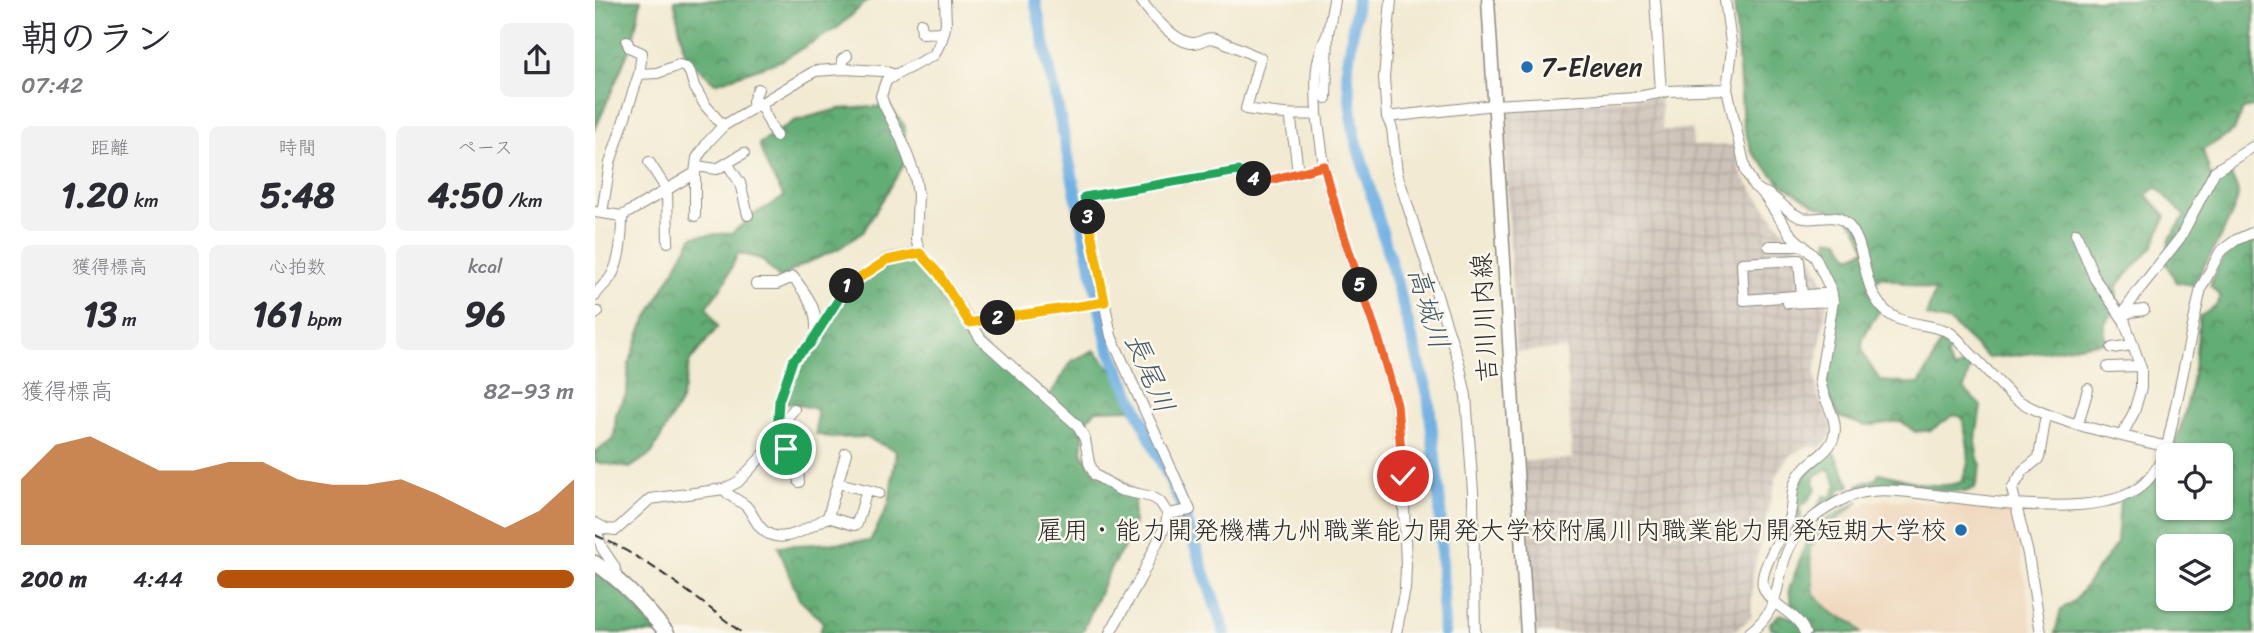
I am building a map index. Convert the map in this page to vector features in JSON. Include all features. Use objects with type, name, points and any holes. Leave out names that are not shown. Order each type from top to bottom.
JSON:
[{"type":"highway","points":[[595,563],[635,596],[667,633]]},
{"type":"main road","name":"吉川川内線","points":[[1488,0],[1527,633]]},
{"type":"street","points":[[945,0],[946,24],[934,55],[886,81],[881,96],[901,138],[915,177],[918,195],[916,239],[920,253],[944,282],[969,323],[990,348],[1077,425],[1085,439],[1089,463],[1101,481],[1120,490],[1152,496],[1181,511]]},
{"type":"street","points":[[1141,0],[1179,39],[1193,43],[1205,38],[1215,38],[1261,58],[1246,109],[1291,116],[1317,114]]},
{"type":"street","points":[[1326,98],[1328,33],[1334,0]]},
{"type":"street","points":[[1391,0],[1384,78],[1387,117],[1392,128],[1397,173],[1459,363],[1466,396],[1473,492],[1475,633]]},
{"type":"street","points":[[1655,0],[1661,92]]},
{"type":"street","points":[[1725,0],[1732,50],[1727,89],[1742,162],[1749,179],[1762,192],[1791,236],[1815,257],[1832,297],[1820,379],[1821,392],[1835,432],[1831,444],[1802,470],[1796,479],[1789,519],[1763,575],[1762,583],[1766,592],[1795,616],[1805,633]]},
{"type":"street","points":[[921,23],[922,33],[943,32]]},
{"type":"street","points":[[1328,33],[1318,56],[1315,78],[1324,166],[1397,405],[1406,566],[1405,589],[1396,633]]},
{"type":"street","points":[[627,41],[629,47],[642,53],[639,74],[610,163],[599,213],[622,216],[667,190],[695,169],[717,169],[744,153]]},
{"type":"street","points":[[695,216],[697,158],[723,126],[815,71],[843,59],[895,75]]},
{"type":"street","points":[[639,74],[657,73],[679,65],[685,67],[705,105],[723,126]]},
{"type":"street","points":[[758,89],[753,101],[776,136]]},
{"type":"street","points":[[1387,117],[1494,105],[1727,89]]},
{"type":"street","points":[[1291,116],[1297,172]]},
{"type":"street","points":[[2125,319],[2138,291],[2180,238],[2215,171],[2254,146]]},
{"type":"street","points":[[649,162],[667,190],[668,242]]},
{"type":"street","points":[[727,163],[740,183],[748,215]]},
{"type":"street","points":[[1181,511],[1111,336],[1101,303],[1084,197],[1238,171],[1245,178],[1267,181],[1324,166]]},
{"type":"street","points":[[1762,192],[1772,195],[1800,217],[1835,218],[1845,222],[1859,246],[1870,290],[1889,314],[1908,322],[1949,332],[2023,404],[2078,424],[2156,444]]},
{"type":"street","points":[[595,296],[611,276],[622,241],[622,216]]},
{"type":"street","points":[[2169,443],[2201,288],[2220,252],[2235,240],[2254,232]]},
{"type":"street","points":[[2076,233],[2095,279],[2125,319],[2140,366],[2141,388],[2134,412],[2122,435]]},
{"type":"street","points":[[1769,246],[1804,246]]},
{"type":"street","points":[[595,525],[616,530],[650,499],[724,489],[745,476],[772,445],[777,434],[779,401],[793,360],[810,344],[848,285],[887,260],[920,253]]},
{"type":"street","points":[[1802,296],[1799,260],[1742,263],[1744,300],[1832,297]]},
{"type":"street","points":[[756,284],[777,284],[793,277],[813,303],[817,321],[816,333]]},
{"type":"street","points":[[1766,304],[1832,297]]},
{"type":"street","points":[[969,323],[1101,303]]},
{"type":"street","points":[[2125,319],[2130,312],[2144,310]]},
{"type":"street","points":[[2112,348],[2132,345]]},
{"type":"street","points":[[2108,367],[2140,366]]},
{"type":"street","points":[[2078,424],[2088,389]]},
{"type":"street","points":[[778,424],[794,409]]},
{"type":"street","points":[[2041,633],[2028,554],[2012,489],[2018,477],[2039,458],[2046,414]]},
{"type":"street","points":[[772,445],[786,449],[795,457],[799,468],[799,482]]},
{"type":"street","points":[[828,517],[846,453]]},
{"type":"street","points":[[1749,633],[1766,617],[1775,601],[1789,546],[1797,533],[1806,524],[1850,496],[1889,490],[2014,503],[2084,504],[2124,496],[2137,489],[2156,468]]},
{"type":"street","points":[[838,483],[879,493]]},
{"type":"street","points":[[724,489],[729,496],[743,503],[762,529],[774,536],[790,536],[828,517],[857,524],[867,490]]},
{"type":"street","points":[[1110,633],[1166,524],[1181,511]]},
{"type":"street","points":[[595,525],[602,548],[614,566],[618,580]]},
{"type":"shaded area","points":[[1660,96],[1662,130],[1692,129],[1693,146],[1735,145],[1738,164],[1744,178],[1791,241],[1811,255],[1825,285],[1827,303],[1815,375],[1818,396],[1831,424],[1830,438],[1820,448],[1807,446],[1790,456],[1777,474],[1753,573],[1751,617],[1739,628],[1729,633],[1534,633],[1524,461],[1572,459],[1566,349],[1516,352],[1503,120],[1510,109]]},
{"type":"shaded area","points":[[1882,500],[2009,511],[2019,544],[2033,633],[1862,633],[1855,622],[1835,614],[1815,593],[1812,548],[1824,533],[1849,511],[1868,502]]},
{"type":"green space","points":[[595,0],[641,0],[633,41],[595,130]]},
{"type":"green space","points":[[674,0],[868,0],[839,27],[780,61],[715,83],[685,56]]},
{"type":"green space","points":[[1734,0],[2254,0],[2254,107],[2243,109],[2234,131],[2203,150],[2211,177],[2230,172],[2238,193],[2237,201],[2227,225],[2193,285],[2176,282],[2165,261],[2170,238],[2185,216],[2157,187],[2147,195],[2166,216],[2153,246],[2117,286],[2116,307],[2105,323],[2105,342],[1988,358],[1950,322],[1926,316],[1935,291],[1882,277],[1867,288],[1880,310],[1863,339],[1863,353],[1881,381],[1919,384],[1941,341],[1951,341],[1953,348],[1946,356],[1954,370],[1969,361],[1974,367],[1969,371],[1964,389],[1981,406],[1976,444],[1981,465],[1975,488],[1965,492],[1874,485],[1858,489],[1858,485],[1876,479],[1879,473],[1930,485],[1961,482],[1968,458],[1962,417],[1954,415],[1931,430],[1915,432],[1901,421],[1866,426],[1839,417],[1827,394],[1826,379],[1834,336],[1837,295],[1826,254],[1829,250],[1828,238],[1839,240],[1850,257],[1866,249],[1856,226],[1844,215],[1815,205],[1780,183],[1752,152],[1743,124]]},
{"type":"green space","points":[[889,106],[905,126],[905,163],[863,232],[838,249],[800,266],[780,279],[761,259],[738,253],[725,282],[707,307],[718,327],[690,361],[681,401],[652,453],[630,468],[595,462],[595,452],[614,439],[616,414],[627,392],[629,363],[643,326],[693,236],[732,233],[756,213],[784,197],[769,171],[759,144],[794,121],[838,109]]},
{"type":"green space","points":[[2254,238],[2254,633],[2055,633],[2061,609],[2075,600],[2117,543],[2120,499],[2156,472],[2156,520],[2233,520],[2233,443],[2175,443],[2189,397],[2199,317],[2215,307],[2221,297],[2210,285],[2217,269],[2237,245]]},
{"type":"green space","points":[[907,251],[932,272],[940,300],[963,330],[1012,370],[1050,395],[1072,361],[1094,350],[1120,378],[1131,409],[1096,410],[1085,423],[1082,452],[1095,473],[1121,480],[1135,492],[1133,533],[1110,569],[1082,633],[820,633],[823,622],[799,599],[778,546],[870,541],[889,504],[896,451],[865,437],[832,438],[816,434],[817,409],[785,402],[802,356],[825,332],[855,281],[882,254]]},
{"type":"green space","points":[[1833,451],[1850,485],[1841,488],[1837,498],[1818,511],[1816,509],[1824,496],[1832,497],[1837,484],[1829,469],[1816,475],[1816,489],[1806,503],[1800,505],[1801,522],[1792,532],[1796,495],[1805,474],[1821,458]]},
{"type":"green space","points":[[1859,501],[1822,533],[1810,548],[1814,594],[1834,614],[1854,623],[1861,633],[1779,633],[1779,630],[1771,629],[1770,623],[1780,614],[1792,618],[1801,617],[1792,606],[1789,590],[1808,537],[1822,522]]},
{"type":"green space","points":[[595,571],[625,595],[658,633],[595,633]]},
{"type":"waterway","name":"長尾川","points":[[1035,0],[1108,346],[1180,502],[1225,633]]},
{"type":"waterway","name":"高城川","points":[[1357,0],[1347,71],[1354,133],[1428,394],[1440,505],[1444,633]]},
{"type":"railway","points":[[595,535],[653,567],[742,633]]},
{"type":"place","name":"7-Eleven","points":[[1527,67]]},
{"type":"place","name":"雇用・能力開発機構九州職業能力開発大学校附属川内職業能力開発短期大学校","points":[[1961,530]]},
{"type":"route","points":[[786,449],[772,445],[777,434],[779,401],[793,360],[810,344],[848,285],[887,260],[920,253],[939,274],[969,323],[1105,302],[1084,197],[1238,171],[1245,178],[1267,181],[1324,166],[1397,405],[1403,476]]}]
